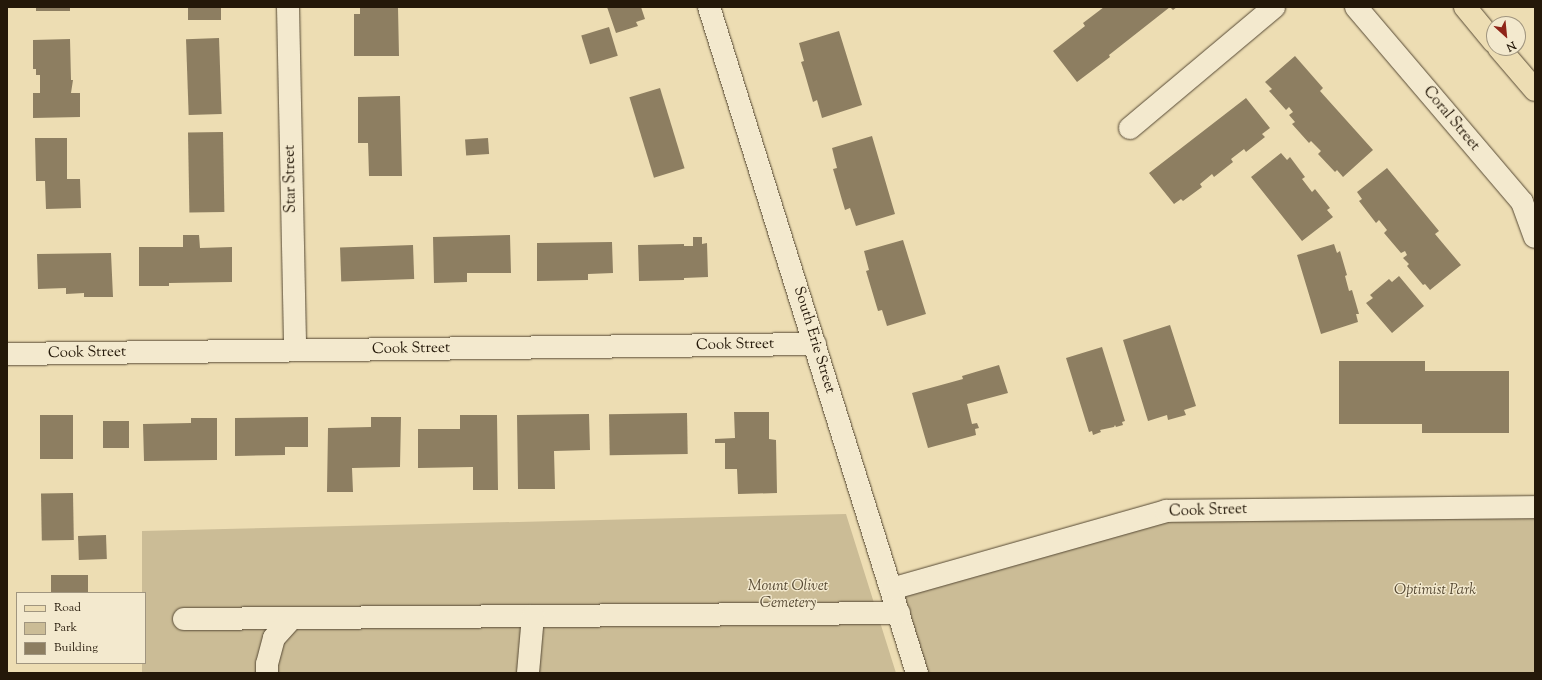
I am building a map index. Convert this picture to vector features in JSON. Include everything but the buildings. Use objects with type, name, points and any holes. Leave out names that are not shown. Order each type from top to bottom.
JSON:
[{"type":"main road","points":[[1465,7],[1486,32]]},
{"type":"main road","points":[[1506,56],[1535,90]]},
{"type":"street","name":"Star Street","points":[[288,7],[294,350]]},
{"type":"street","name":"South Erie Street","points":[[709,7],[917,673]]},
{"type":"street","points":[[1130,128],[1274,7]]},
{"type":"street","name":"Coral Street","points":[[1356,7],[1522,202],[1535,237]]},
{"type":"street","name":"Cook Street","points":[[7,354],[815,344]]},
{"type":"street","name":"Cook Street","points":[[891,589],[1166,512],[1535,507]]},
{"type":"street","points":[[184,620],[899,613]]},
{"type":"street","points":[[528,673],[533,616]]},
{"type":"street","points":[[267,673],[267,664],[274,638],[291,619]]},
{"type":"green space","name":"Optimist Park","points":[[1535,507],[1535,673],[917,673],[891,589],[1166,511]]},
{"type":"green space","name":"Mount Olivet Cemetery","points":[[846,514],[896,673],[142,673],[142,664],[146,664],[146,592],[142,592],[142,531]]}]
